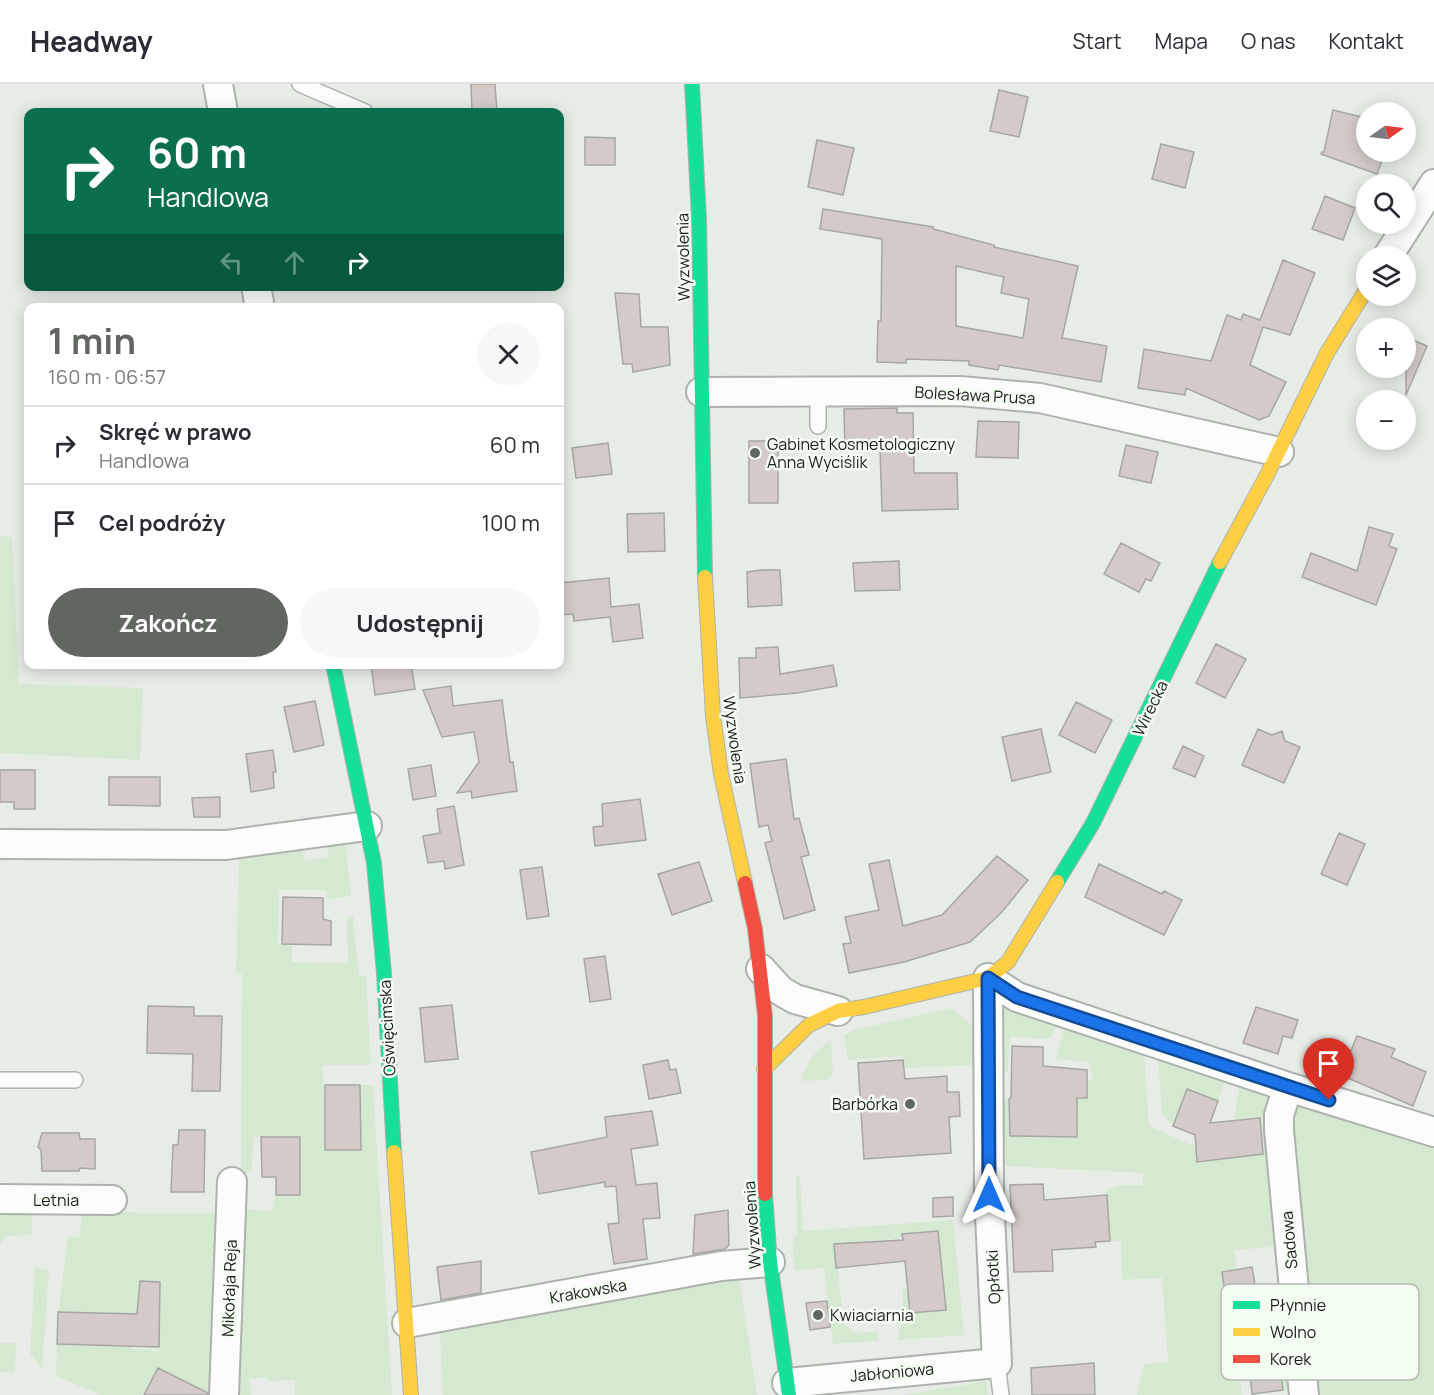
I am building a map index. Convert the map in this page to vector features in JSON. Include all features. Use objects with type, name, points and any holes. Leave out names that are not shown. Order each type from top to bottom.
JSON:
[{"type":"street","points":[[218,84],[222,108]]},
{"type":"street","name":"Wyzwolenia","points":[[692,84],[699,218],[704,565],[713,716],[721,774],[755,929],[761,969],[765,1016],[765,1212],[788,1389]]},
{"type":"street","points":[[1394,246],[1434,184]]},
{"type":"street","name":"Wirecka","points":[[764,1070],[803,1030],[838,1011],[988,978],[1008,962],[1093,823],[1216,570],[1279,452],[1327,353],[1356,306]]},
{"type":"street","name":"Bolesława Prusa","points":[[701,392],[960,391],[1040,398],[1279,452]]},
{"type":"street","name":"Oświęcimska","points":[[334,669],[374,863],[384,973],[411,1395]]},
{"type":"street","points":[[0,844],[226,845],[367,826]]},
{"type":"street","name":"Wirecka","points":[[761,969],[781,991],[795,999],[838,1011]]},
{"type":"street","points":[[988,978],[1017,997],[1288,1087],[1434,1132]]},
{"type":"street","name":"Opłotki","points":[[988,978],[989,1195],[997,1363]]},
{"type":"street","name":"Sadowa","points":[[1288,1087],[1279,1115],[1279,1130],[1294,1284]]},
{"type":"street","name":"Mikołaja Reja","points":[[224,1395],[232,1182]]},
{"type":"street","name":"Letnia","points":[[0,1199],[112,1200]]},
{"type":"street","name":"Krakowska","points":[[407,1323],[721,1266],[770,1262]]},
{"type":"street","name":"Jabłoniowa","points":[[788,1389],[997,1363]]},
{"type":"street","name":"Sadowa","points":[[1303,1380],[1304,1395]]},
{"type":"lane","points":[[300,84],[356,108]]},
{"type":"lane","points":[[818,391],[818,426]]},
{"type":"lane","points":[[0,1080],[75,1080]]},
{"type":"lane","name":"Opłotki","points":[[997,1363],[1001,1395]]},
{"type":"green space","points":[[0,536],[12,537],[19,684],[143,688],[140,760],[0,753]]},
{"type":"green space","points":[[345,839],[351,896],[327,899],[327,890],[279,890],[278,944],[292,945],[292,962],[348,963],[347,918],[353,916],[359,975],[366,976],[371,1065],[323,1065],[325,1149],[361,1149],[360,1085],[373,1085],[392,1395],[295,1395],[295,1380],[268,1381],[267,1377],[250,1379],[251,1395],[232,1395],[240,1209],[272,1211],[276,1195],[297,1195],[300,1176],[300,1137],[253,1137],[252,1170],[241,1177],[242,974],[236,973],[239,854],[301,845],[305,861],[329,857],[327,841]]},
{"type":"green space","points":[[1014,1006],[1058,1021],[1052,1037],[1044,1039],[1010,1037],[1008,1071],[998,1071],[1000,1016],[1003,1010]]},
{"type":"green space","points":[[952,1008],[974,1027],[974,1065],[905,1068],[903,1056],[848,1060],[844,1035],[857,1029]]},
{"type":"green space","points":[[1065,1023],[1144,1053],[1149,1126],[1196,1147],[1197,1162],[1224,1159],[1222,1137],[1236,1156],[1263,1154],[1260,1118],[1248,1119],[1233,1127],[1239,1087],[1269,1097],[1283,1246],[1234,1250],[1237,1269],[1222,1272],[1224,1284],[1221,1284],[1221,1380],[1240,1380],[1242,1395],[1137,1395],[1144,1364],[1168,1362],[1162,1278],[1122,1280],[1121,1241],[1110,1241],[1106,1190],[1121,1185],[1143,1185],[1143,1173],[1007,1166],[997,1159],[998,1098],[1009,1099],[1010,1136],[1050,1135],[1077,1129],[1078,1113],[1062,1111],[1065,1098],[1087,1098],[1087,1081],[1093,1078],[1089,1062],[1056,1059]]},
{"type":"green space","points":[[831,1041],[833,1075],[826,1080],[802,1081],[805,1069],[812,1058]]},
{"type":"green space","points":[[1158,1058],[1225,1082],[1218,1101],[1187,1089],[1173,1126],[1162,1114]]},
{"type":"green space","points":[[1299,1101],[1434,1138],[1434,1395],[1312,1395],[1311,1380],[1419,1380],[1419,1284],[1302,1284],[1288,1128],[1292,1105]]},
{"type":"green space","points":[[800,1175],[803,1231],[953,1220],[964,1335],[897,1340],[904,1317],[902,1288],[908,1288],[911,1313],[946,1309],[938,1231],[903,1234],[903,1238],[835,1244],[844,1324],[855,1333],[877,1331],[878,1341],[833,1344],[824,1268],[795,1271],[792,1243],[797,1233],[796,1176]]},
{"type":"green space","points":[[83,1210],[219,1213],[217,1395],[202,1395],[190,1384],[158,1368],[144,1395],[101,1395],[56,1376],[57,1344],[129,1346],[129,1314],[58,1312],[68,1237],[79,1238]],"holes":[[[134,1334],[159,1338],[159,1351],[132,1349]]]},
{"type":"green space","points":[[0,1211],[33,1212],[31,1235],[6,1236],[0,1245]]},
{"type":"green space","points":[[1284,1263],[1286,1284],[1279,1284],[1276,1264]]},
{"type":"green space","points":[[35,1268],[49,1269],[42,1370],[30,1353]]},
{"type":"green space","points":[[739,1277],[757,1395],[443,1395],[440,1335],[442,1331]]},
{"type":"green space","points":[[0,1343],[16,1343],[15,1373],[0,1372]]},
{"type":"green space","points":[[1281,1380],[1294,1380],[1295,1388],[1283,1390]]},
{"type":"green space","points":[[986,1381],[988,1395],[903,1395]]},
{"type":"building","points":[[471,84],[495,84],[497,108],[472,108]]},
{"type":"building","points":[[999,90],[1028,97],[1019,137],[990,131]]},
{"type":"building","points":[[1333,110],[1356,116],[1356,162],[1381,162],[1377,174],[1321,154],[1324,152]]},
{"type":"building","points":[[585,137],[615,138],[615,165],[585,165]]},
{"type":"building","points":[[817,140],[854,148],[843,195],[808,187]]},
{"type":"building","points":[[1161,144],[1194,152],[1185,188],[1152,179]]},
{"type":"building","points":[[1325,196],[1355,208],[1343,240],[1312,229]]},
{"type":"building","points":[[823,209],[933,227],[933,229],[994,245],[994,247],[1078,266],[1062,338],[1107,346],[1101,382],[999,365],[998,370],[969,365],[969,361],[906,359],[906,363],[877,362],[878,321],[881,321],[882,239],[820,229]],"holes":[[[956,266],[1004,277],[1001,293],[1029,299],[1023,338],[956,326]]]},
{"type":"building","points":[[1283,260],[1315,273],[1290,335],[1263,327],[1250,365],[1286,382],[1269,416],[1259,420],[1186,388],[1185,395],[1138,388],[1144,349],[1211,361],[1227,315],[1241,320],[1243,314],[1260,320]]},
{"type":"building","points":[[615,293],[639,294],[641,327],[668,327],[670,365],[633,372],[632,364],[623,364]]},
{"type":"building","points":[[1416,341],[1427,346],[1416,372]]},
{"type":"building","points":[[1406,378],[1413,378],[1408,390],[1406,390]]},
{"type":"building","points":[[897,408],[897,413],[913,413],[914,473],[957,473],[958,509],[882,511],[880,449],[845,450],[844,409]]},
{"type":"building","points":[[978,421],[1019,422],[1018,458],[976,457]]},
{"type":"building","points":[[749,441],[778,441],[778,503],[749,503]]},
{"type":"building","points":[[608,443],[612,474],[576,478],[572,448]]},
{"type":"building","points":[[1126,445],[1158,452],[1151,483],[1119,476]]},
{"type":"building","points":[[664,513],[665,551],[628,552],[627,514]]},
{"type":"building","points":[[1369,527],[1393,534],[1389,546],[1397,549],[1376,605],[1302,577],[1311,553],[1357,571]]},
{"type":"building","points":[[1121,543],[1160,563],[1151,581],[1146,579],[1139,592],[1104,574]]},
{"type":"building","points":[[899,561],[900,590],[855,591],[853,563]]},
{"type":"building","points":[[780,570],[782,605],[748,607],[747,572]]},
{"type":"building","points":[[609,578],[611,607],[639,604],[643,638],[613,642],[610,617],[574,621],[573,614],[564,615],[564,583]]},
{"type":"building","points":[[1216,644],[1246,659],[1225,698],[1196,683]]},
{"type":"building","points":[[778,647],[780,674],[833,665],[837,686],[797,693],[740,698],[739,658],[756,658],[756,648]]},
{"type":"building","points":[[372,669],[412,669],[415,689],[375,695]]},
{"type":"building","points":[[451,686],[453,706],[502,700],[510,762],[513,762],[517,791],[472,798],[471,791],[457,793],[479,762],[474,732],[442,737],[423,690]]},
{"type":"building","points":[[315,701],[324,745],[294,752],[284,707]]},
{"type":"building","points":[[1076,702],[1112,720],[1095,753],[1059,735]]},
{"type":"building","points":[[1041,729],[1051,772],[1012,781],[1002,737]]},
{"type":"building","points":[[1258,729],[1272,735],[1282,731],[1285,741],[1300,747],[1284,783],[1242,765]]},
{"type":"building","points":[[1183,746],[1204,756],[1195,777],[1173,768]]},
{"type":"building","points":[[273,750],[276,772],[273,772],[274,788],[251,792],[246,754]]},
{"type":"building","points":[[786,759],[794,819],[799,818],[809,855],[801,857],[815,910],[784,919],[765,843],[772,841],[768,825],[759,827],[750,764]]},
{"type":"building","points":[[431,765],[436,796],[413,800],[408,769]]},
{"type":"building","points":[[0,770],[35,770],[35,809],[14,809],[14,802],[0,802]]},
{"type":"building","points":[[109,777],[160,777],[160,806],[109,805]]},
{"type":"building","points":[[220,797],[220,817],[194,817],[192,798]]},
{"type":"building","points":[[640,799],[646,840],[595,846],[593,827],[603,826],[602,804]]},
{"type":"building","points":[[454,806],[464,865],[445,869],[444,861],[428,863],[423,836],[440,833],[437,809]]},
{"type":"building","points":[[1339,833],[1365,844],[1347,885],[1321,874]]},
{"type":"building","points":[[997,856],[1028,880],[1001,913],[970,942],[904,962],[849,973],[843,944],[851,943],[845,917],[879,910],[869,864],[889,860],[903,926],[942,915]]},
{"type":"building","points":[[699,862],[712,901],[672,915],[658,874]]},
{"type":"building","points":[[1099,864],[1162,894],[1164,891],[1182,900],[1164,935],[1085,897]]},
{"type":"building","points":[[542,867],[549,916],[527,919],[520,870]]},
{"type":"building","points":[[283,897],[323,898],[323,919],[331,921],[331,945],[282,944]]},
{"type":"building","points":[[605,956],[611,999],[590,1002],[584,959]]},
{"type":"building","points":[[452,1005],[458,1059],[425,1062],[420,1008]]},
{"type":"building","points":[[148,1006],[194,1007],[194,1016],[222,1016],[220,1091],[192,1091],[193,1054],[147,1053]]},
{"type":"building","points":[[1256,1007],[1298,1020],[1292,1038],[1283,1036],[1278,1054],[1243,1043]]},
{"type":"building","points":[[1357,1036],[1395,1049],[1391,1057],[1426,1072],[1413,1106],[1341,1075]]},
{"type":"building","points":[[1012,1046],[1043,1047],[1043,1066],[1087,1070],[1087,1098],[1077,1098],[1077,1137],[1010,1136],[1009,1099],[1011,1098]]},
{"type":"building","points":[[668,1060],[670,1070],[676,1069],[681,1093],[649,1099],[643,1065]]},
{"type":"building","name":"Barbórka","points":[[903,1060],[905,1079],[947,1076],[947,1092],[959,1092],[960,1116],[949,1117],[951,1153],[864,1159],[858,1063]]},
{"type":"building","points":[[325,1085],[360,1085],[361,1150],[325,1150]]},
{"type":"building","points":[[1187,1089],[1218,1101],[1210,1123],[1260,1118],[1263,1154],[1197,1162],[1195,1135],[1173,1126]]},
{"type":"building","points":[[652,1111],[658,1145],[631,1149],[636,1185],[657,1183],[660,1218],[643,1219],[647,1259],[614,1264],[608,1224],[619,1223],[616,1186],[605,1187],[605,1182],[539,1194],[531,1152],[607,1137],[605,1117]]},
{"type":"building","points":[[179,1130],[205,1130],[204,1192],[171,1192],[173,1145],[178,1145]]},
{"type":"building","points":[[42,1133],[79,1133],[80,1139],[95,1139],[95,1169],[42,1171],[41,1150],[38,1147]]},
{"type":"building","points":[[261,1137],[300,1137],[300,1195],[276,1195],[276,1177],[262,1177]]},
{"type":"building","points":[[1043,1184],[1044,1200],[1107,1195],[1110,1241],[1095,1242],[1096,1247],[1052,1250],[1053,1271],[1014,1272],[1010,1185]]},
{"type":"building","points":[[953,1197],[953,1216],[933,1217],[933,1198]]},
{"type":"building","points":[[728,1210],[729,1245],[725,1249],[693,1254],[695,1215]]},
{"type":"building","points":[[938,1231],[946,1310],[910,1313],[905,1261],[836,1268],[834,1244],[903,1240],[902,1234]]},
{"type":"building","points":[[481,1261],[481,1293],[441,1300],[437,1267]]},
{"type":"building","points":[[1252,1267],[1255,1284],[1224,1284],[1222,1272]]},
{"type":"building","points":[[140,1281],[160,1282],[159,1347],[57,1344],[58,1312],[137,1314]]},
{"type":"building","points":[[827,1301],[830,1327],[810,1330],[806,1303]]},
{"type":"building","points":[[1094,1363],[1095,1395],[1032,1395],[1031,1368]]},
{"type":"building","points":[[158,1368],[208,1393],[208,1395],[144,1395]]},
{"type":"building","points":[[1251,1380],[1282,1380],[1283,1390],[1252,1394]]},
{"type":"traffic: fast","points":[[692,84],[699,218],[705,577]]},
{"type":"traffic: fast","points":[[1057,882],[1093,823],[1220,562]]},
{"type":"traffic: fast","points":[[334,669],[374,863],[384,973],[394,1152]]},
{"type":"traffic: fast","points":[[765,1194],[770,1262],[789,1395]]},
{"type":"traffic: slow","points":[[1220,562],[1267,475],[1327,353],[1356,306]]},
{"type":"traffic: slow","points":[[705,577],[713,716],[721,774],[745,883]]},
{"type":"traffic: slow","points":[[764,1069],[809,1025],[838,1011],[988,978],[1008,962],[1057,882]]},
{"type":"traffic: slow","points":[[394,1152],[411,1395]]},
{"type":"traffic: jam","points":[[745,883],[755,929],[765,1016],[765,1194]]},
{"type":"place","name":"Gabinet Kosmetologiczny Anna Wyciślik","points":[[755,453]]},
{"type":"place","name":"Barbórka","points":[[910,1104]]},
{"type":"place","name":"Kwiaciarnia","points":[[818,1315]]},
{"type":"route","points":[[989,1195],[988,978],[1017,997],[1329,1100]]}]
